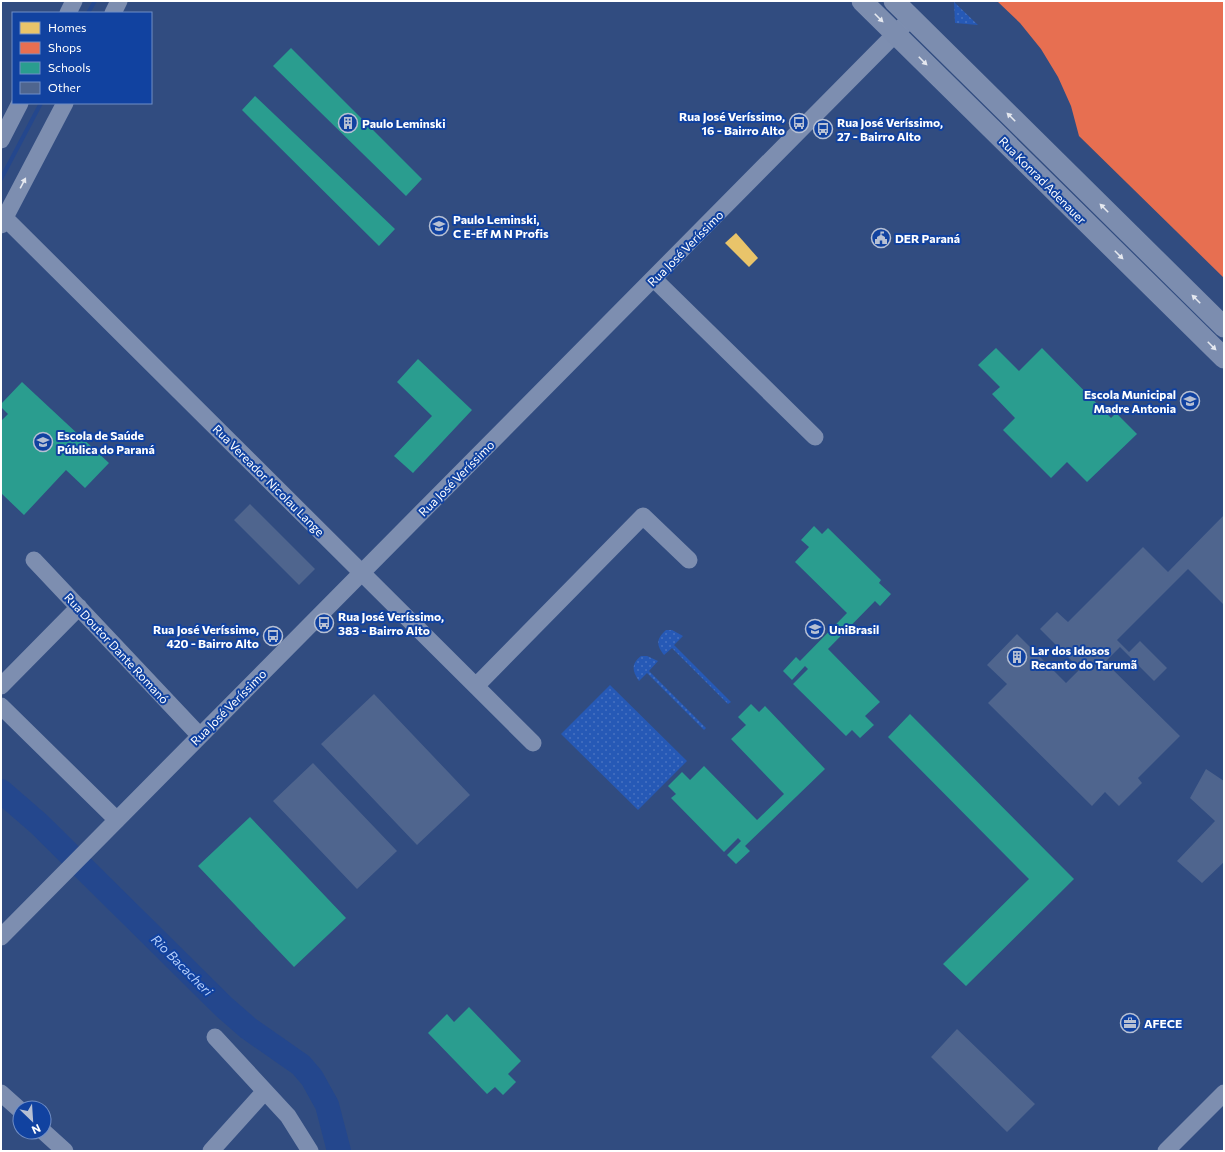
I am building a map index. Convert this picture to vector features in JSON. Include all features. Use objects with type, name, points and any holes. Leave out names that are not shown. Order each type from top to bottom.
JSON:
[{"type":"main road","name":"Rua Konrad Adenauer","points":[[862,1],[1224,358]]},
{"type":"main road","name":"Rua Konrad Adenauer","points":[[894,1],[1224,327]]},
{"type":"street","points":[[68,12],[74,1]]},
{"type":"street","points":[[114,12],[119,1]]},
{"type":"street","name":"Rua José Veríssimo","points":[[1,936],[654,279],[911,18]]},
{"type":"street","points":[[1,140],[19,104]]},
{"type":"street","points":[[3,221],[64,104]]},
{"type":"street","name":"Rua Vereador Nicolau Lange","points":[[3,221],[362,572],[533,743]]},
{"type":"street","points":[[654,279],[815,437]]},
{"type":"street","points":[[476,686],[643,516],[689,560]]},
{"type":"street","name":"Rua Doutor Dante Romanó","points":[[34,560],[200,736]]},
{"type":"street","points":[[1,686],[79,607]]},
{"type":"street","points":[[1,706],[117,820]]},
{"type":"street","points":[[215,1037],[296,1127],[310,1151]]},
{"type":"street","points":[[211,1151],[265,1091]]},
{"type":"street","points":[[1,1093],[12,1103]]},
{"type":"street","points":[[1166,1151],[1224,1093]]},
{"type":"street","points":[[52,1139],[65,1151]]},
{"type":"shaded area","points":[[954,2],[978,25],[955,23]]},
{"type":"shaded area","points":[[666,630],[672,630],[683,636],[674,645],[731,702],[728,704],[672,648],[664,655],[658,645],[658,642],[660,636]]},
{"type":"shaded area","points":[[641,656],[647,656],[658,661],[649,671],[706,728],[704,730],[647,673],[639,681],[634,671],[634,665]]},
{"type":"shaded area","points":[[610,685],[687,761],[638,810],[561,734]]},
{"type":"building: Homes","points":[[736,233],[758,258],[749,267],[725,243]]},
{"type":"building: Shops","points":[[997,1],[1224,1],[1224,278],[1079,136],[1071,106],[1058,77],[1041,49],[1020,23]]},
{"type":"building: Schools","name":"Paulo Leminski","points":[[291,48],[422,179],[406,196],[273,66]]},
{"type":"building: Schools","points":[[255,96],[395,229],[379,246],[242,110]]},
{"type":"building: Schools","points":[[996,348],[1019,371],[1042,348],[1111,418],[1116,413],[1137,434],[1087,482],[1067,462],[1051,478],[1003,430],[1015,418],[992,394],[1000,387],[978,365]]},
{"type":"building: Schools","points":[[418,359],[472,410],[413,473],[394,456],[432,416],[397,382]]},
{"type":"building: Schools","name":"Escola de Saúde Pública do Paraná","points":[[22,382],[109,463],[85,488],[66,470],[24,515],[1,493],[1,421],[8,414],[1,407],[1,404]]},
{"type":"building: Schools","points":[[814,526],[822,534],[828,528],[881,580],[879,583],[891,594],[880,606],[875,601],[828,649],[880,702],[865,716],[874,725],[860,738],[852,730],[846,736],[793,684],[808,669],[805,666],[792,680],[783,671],[796,657],[800,661],[847,613],[795,562],[809,547],[801,540]]},
{"type":"building: Schools","points":[[751,704],[759,712],[765,706],[825,769],[745,846],[750,851],[736,864],[727,855],[741,841],[738,838],[724,852],[671,798],[676,794],[668,786],[682,772],[690,780],[704,766],[757,820],[784,794],[731,739],[746,725],[738,717]]},
{"type":"building: Schools","points":[[910,714],[1074,879],[966,986],[943,964],[1029,879],[888,737]]},
{"type":"building: Schools","points":[[250,817],[346,918],[294,967],[198,866]]},
{"type":"building: Schools","points":[[469,1007],[521,1061],[508,1074],[516,1082],[503,1095],[495,1087],[487,1094],[428,1033],[447,1014],[454,1022]]},
{"type":"building: Other","points":[[250,504],[315,569],[299,585],[234,520]]},
{"type":"building: Other","name":"Lar dos Idosos Recanto do Tarumã","points":[[1224,515],[1224,605],[1188,569],[1117,640],[1129,652],[1140,641],[1167,668],[1154,681],[1120,647],[1105,662],[1180,736],[1138,778],[1142,783],[1119,806],[1105,792],[1092,806],[988,703],[1007,684],[987,665],[1017,634],[1066,683],[1080,669],[1040,629],[1057,612],[1068,622],[1143,547],[1168,572]]},
{"type":"building: Other","points":[[374,694],[470,795],[417,845],[321,744]]},
{"type":"building: Other","points":[[313,763],[397,851],[357,889],[273,801]]},
{"type":"building: Other","points":[[1206,769],[1224,781],[1224,862],[1202,883],[1177,861],[1215,821],[1190,798]]},
{"type":"building: Other","points":[[957,1029],[1035,1104],[1007,1132],[931,1057]]},
{"type":"waterway","points":[[89,12],[95,1]]},
{"type":"waterway","points":[[1,179],[40,104]]},
{"type":"waterway","name":"Rio Bacacheri","points":[[1,791],[39,824],[224,1007],[248,1028],[301,1065],[312,1078],[327,1105],[339,1151]]},
{"type":"place","name":"Paulo Leminski","points":[[348,123]]},
{"type":"place","name":"Rua José Veríssimo, 16 - Bairro Alto","points":[[799,123]]},
{"type":"place","name":"Rua José Veríssimo, 27 - Bairro Alto","points":[[823,129]]},
{"type":"place","name":"Paulo Leminski, C E-Ef M N Profis","points":[[439,226]]},
{"type":"place","name":"DER Paraná","points":[[881,238]]},
{"type":"place","name":"Escola Municipal Madre Antonia","points":[[1190,401]]},
{"type":"place","name":"Escola de Saúde Pública do Paraná","points":[[43,442]]},
{"type":"place","name":"Rua José Veríssimo, 383 - Bairro Alto","points":[[324,623]]},
{"type":"place","name":"UniBrasil","points":[[815,629]]},
{"type":"place","name":"Rua José Veríssimo, 420 - Bairro Alto","points":[[273,636]]},
{"type":"place","name":"Lar dos Idosos Recanto do Tarumã","points":[[1017,657]]},
{"type":"place","name":"AFECE","points":[[1130,1023]]}]
